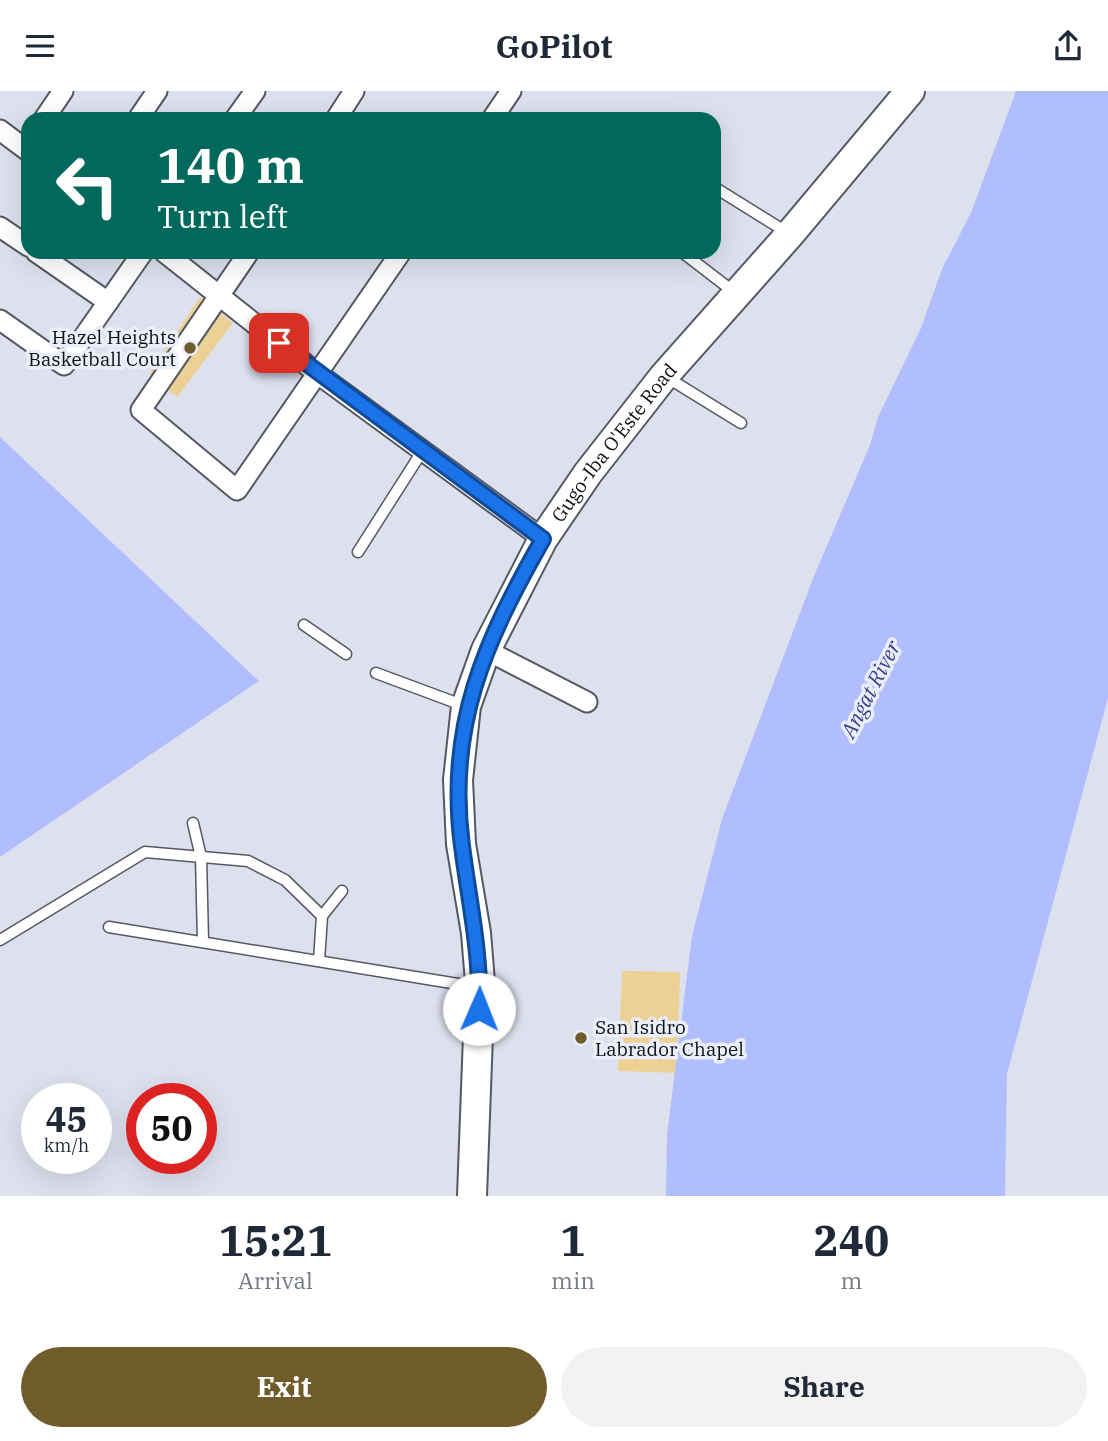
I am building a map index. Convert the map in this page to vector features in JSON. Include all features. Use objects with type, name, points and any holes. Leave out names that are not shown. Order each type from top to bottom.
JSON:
[{"type":"main road","name":"Gugo-Iba O'Este Road","points":[[472,1196],[480,982],[477,933],[461,831],[458,780],[466,706],[486,650],[543,539],[588,473],[664,376],[790,234],[910,91]]},
{"type":"street","points":[[49,112],[63,91]]},
{"type":"street","points":[[143,112],[157,91]]},
{"type":"street","points":[[240,112],[255,91]]},
{"type":"street","points":[[340,112],[354,91]]},
{"type":"street","points":[[497,112],[511,91]]},
{"type":"street","points":[[0,130],[21,143]]},
{"type":"street","points":[[0,227],[21,241]]},
{"type":"street","points":[[46,259],[108,302]]},
{"type":"street","points":[[0,320],[64,365],[138,259]]},
{"type":"street","points":[[173,259],[318,374],[543,539]]},
{"type":"street","points":[[245,259],[141,410],[237,490],[396,259]]},
{"type":"street","points":[[486,650],[587,702]]},
{"type":"lane","points":[[721,191],[790,234]]},
{"type":"lane","points":[[691,259],[737,295]]},
{"type":"lane","points":[[664,376],[741,423]]},
{"type":"lane","points":[[358,552],[423,449]]},
{"type":"lane","points":[[304,625],[346,654]]},
{"type":"lane","points":[[376,673],[466,706]]},
{"type":"lane","points":[[193,824],[201,857],[203,942]]},
{"type":"lane","points":[[0,940],[114,868],[145,852],[248,861],[285,880],[322,916]]},
{"type":"lane","points":[[319,961],[322,916],[342,891]]},
{"type":"lane","points":[[109,926],[464,985],[480,982]]},
{"type":"shaded area","name":"Hazel Heights Basketball Court","points":[[200,297],[233,323],[177,397],[149,374]]},
{"type":"shaded area","points":[[622,971],[680,972],[677,1073],[618,1071]]},
{"type":"water","name":"Angat River","points":[[1016,91],[1108,91],[1108,698],[1007,1074],[1005,1196],[666,1196],[667,1135],[692,936],[722,819],[814,576],[870,445],[878,417],[921,328],[942,269],[971,213]]},
{"type":"water","points":[[0,437],[259,681],[0,857]]},
{"type":"place","name":"Hazel Heights Basketball Court","points":[[190,348]]},
{"type":"place","name":"San Isidro Labrador Chapel","points":[[581,1038]]},
{"type":"route","points":[[279,343],[543,539],[486,650],[466,706],[458,780],[461,843],[477,933],[479,1009]]}]
